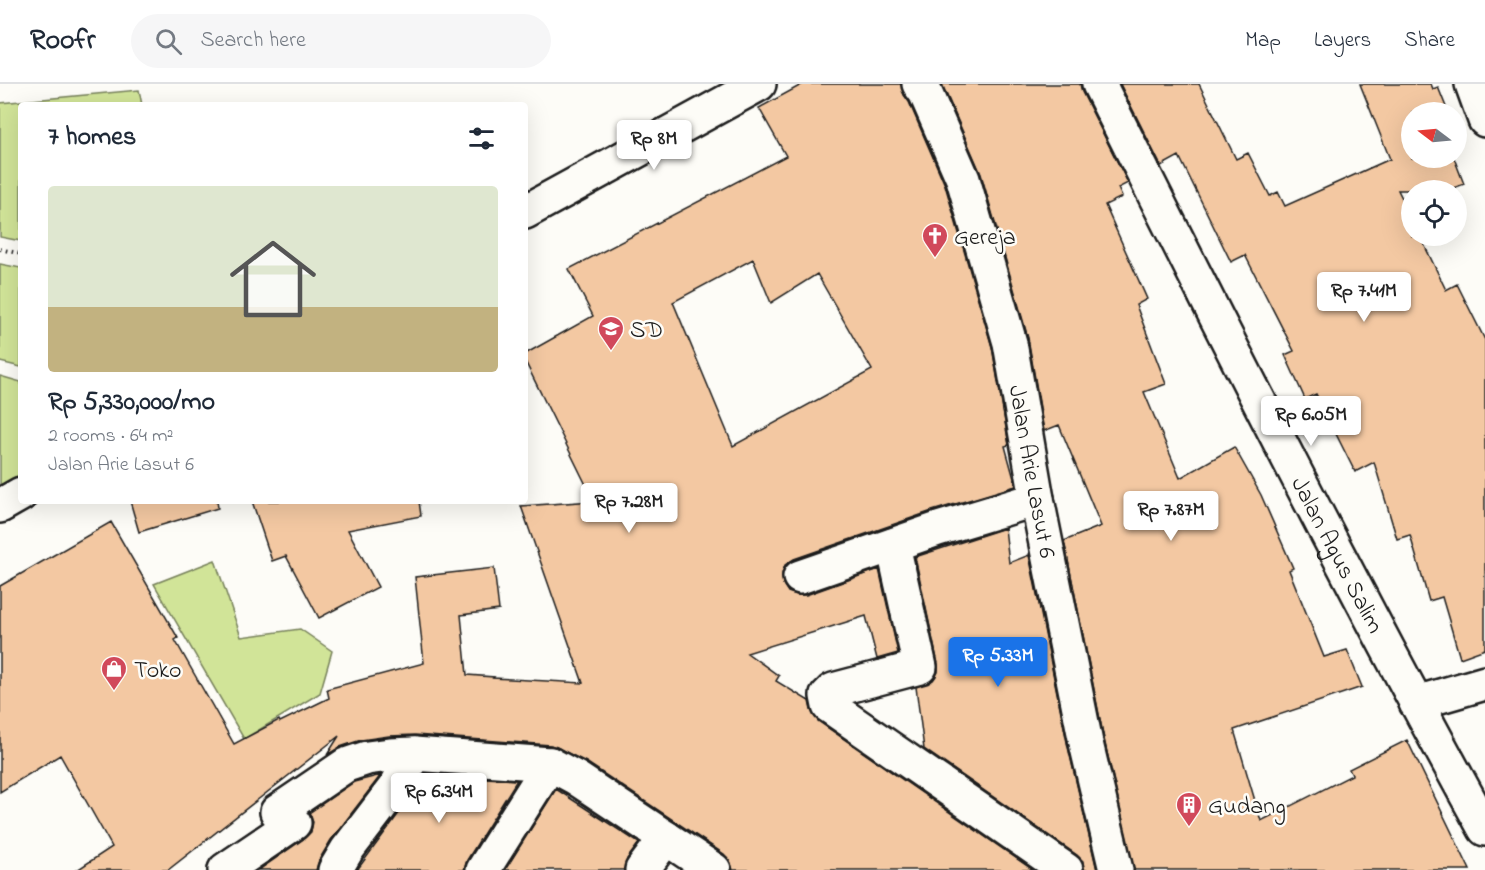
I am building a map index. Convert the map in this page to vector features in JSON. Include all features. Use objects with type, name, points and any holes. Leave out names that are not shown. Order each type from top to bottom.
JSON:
[{"type":"street","points":[[528,210],[759,84]]},
{"type":"street","name":"Jalan Arie Lasut 6","points":[[919,84],[925,92],[963,179],[1010,343],[1037,499],[1086,743],[1116,870]]},
{"type":"street","name":"Jalan Agus Salim","points":[[1099,84],[1222,330],[1416,704],[1485,829]]},
{"type":"street","points":[[1472,84],[1485,120]]},
{"type":"street","points":[[0,506],[18,496]]},
{"type":"street","points":[[800,577],[1037,499]]},
{"type":"street","points":[[893,545],[920,667],[833,690],[827,696],[829,706],[1066,870]]},
{"type":"street","points":[[1416,704],[1485,683]]},
{"type":"street","points":[[225,870],[346,765],[390,754],[550,764],[576,777],[714,870]]},
{"type":"street","points":[[335,870],[347,850],[396,786],[414,754]]},
{"type":"street","points":[[483,870],[550,764]]},
{"type":"street","points":[[642,870],[666,838]]},
{"type":"path","points":[[0,249],[18,253]]},
{"type":"green space","points":[[139,90],[141,102],[18,102],[18,240],[0,237],[0,103]]},
{"type":"green space","points":[[0,264],[18,267],[18,366],[0,362]]},
{"type":"green space","points":[[0,376],[18,381],[18,478],[0,488]]},
{"type":"green space","points":[[215,560],[241,637],[300,629],[332,651],[320,693],[244,739],[154,584]]},
{"type":"building","points":[[803,84],[901,84],[945,185],[992,347],[1009,445],[1005,446],[1016,486],[932,511],[794,559],[785,565],[782,574],[783,584],[788,592],[797,595],[806,595],[879,569],[898,653],[877,659],[866,616],[747,653],[779,676],[776,681],[809,701],[811,710],[818,721],[1033,870],[733,870],[724,854],[586,762],[551,745],[415,735],[389,736],[361,740],[340,747],[327,755],[339,736],[168,870],[77,870],[112,847],[60,755],[0,792],[0,586],[111,522],[178,638],[175,640],[234,744],[279,720],[280,722],[329,698],[327,689],[424,663],[415,577],[494,568],[499,610],[461,615],[467,675],[583,683],[521,506],[594,501],[528,367],[528,352],[593,316],[569,269],[786,156],[759,108]],"holes":[[[753,259],[771,303],[817,274],[872,370],[733,446],[673,302]]]},
{"type":"building","points":[[942,84],[1080,84],[1128,183],[1118,188],[1122,197],[1105,205],[1147,299],[1136,305],[1166,384],[1144,392],[1180,478],[1234,447],[1261,495],[1293,568],[1289,570],[1324,657],[1347,650],[1362,687],[1234,730],[1261,821],[1352,775],[1349,769],[1407,740],[1470,870],[1134,870],[1104,739],[1064,541],[1101,526],[1059,425],[1044,431],[1028,338],[981,174]]},
{"type":"building","points":[[1120,84],[1199,84],[1236,159],[1248,153],[1270,196],[1278,192],[1285,206],[1390,159],[1360,84],[1431,84],[1433,89],[1438,87],[1444,102],[1401,102],[1401,168],[1458,168],[1462,180],[1401,180],[1401,190],[1398,190],[1401,196],[1401,246],[1425,246],[1446,290],[1457,284],[1485,340],[1485,649],[1460,658],[1442,597],[1429,601],[1410,535],[1397,539],[1374,462],[1355,472],[1316,394],[1305,399],[1285,355],[1294,351],[1245,255],[1231,262],[1179,156],[1161,166]]},
{"type":"building","points":[[131,504],[217,504],[218,508],[139,532]]},
{"type":"building","points":[[253,504],[419,504],[421,516],[348,530],[378,587],[319,618],[286,556],[272,561]]},
{"type":"building","points":[[1005,528],[1009,563],[1029,555],[1068,747],[1097,870],[1084,870],[1083,861],[1077,855],[924,749],[916,687],[933,680],[938,672],[938,664],[915,557]]},
{"type":"building","points":[[424,774],[517,780],[467,860],[464,870],[357,870],[411,797]]},
{"type":"building","points":[[381,775],[331,840],[316,870],[259,870],[311,832],[313,822],[309,813],[354,782]]},
{"type":"building","points":[[556,789],[639,843],[627,859],[624,870],[505,870]]},
{"type":"place","name":"Gereja","points":[[935,259]]},
{"type":"place","name":"SD","points":[[611,352]]},
{"type":"place","name":"Toko","points":[[114,692]]},
{"type":"place","name":"Gudang","points":[[1189,828]]}]
